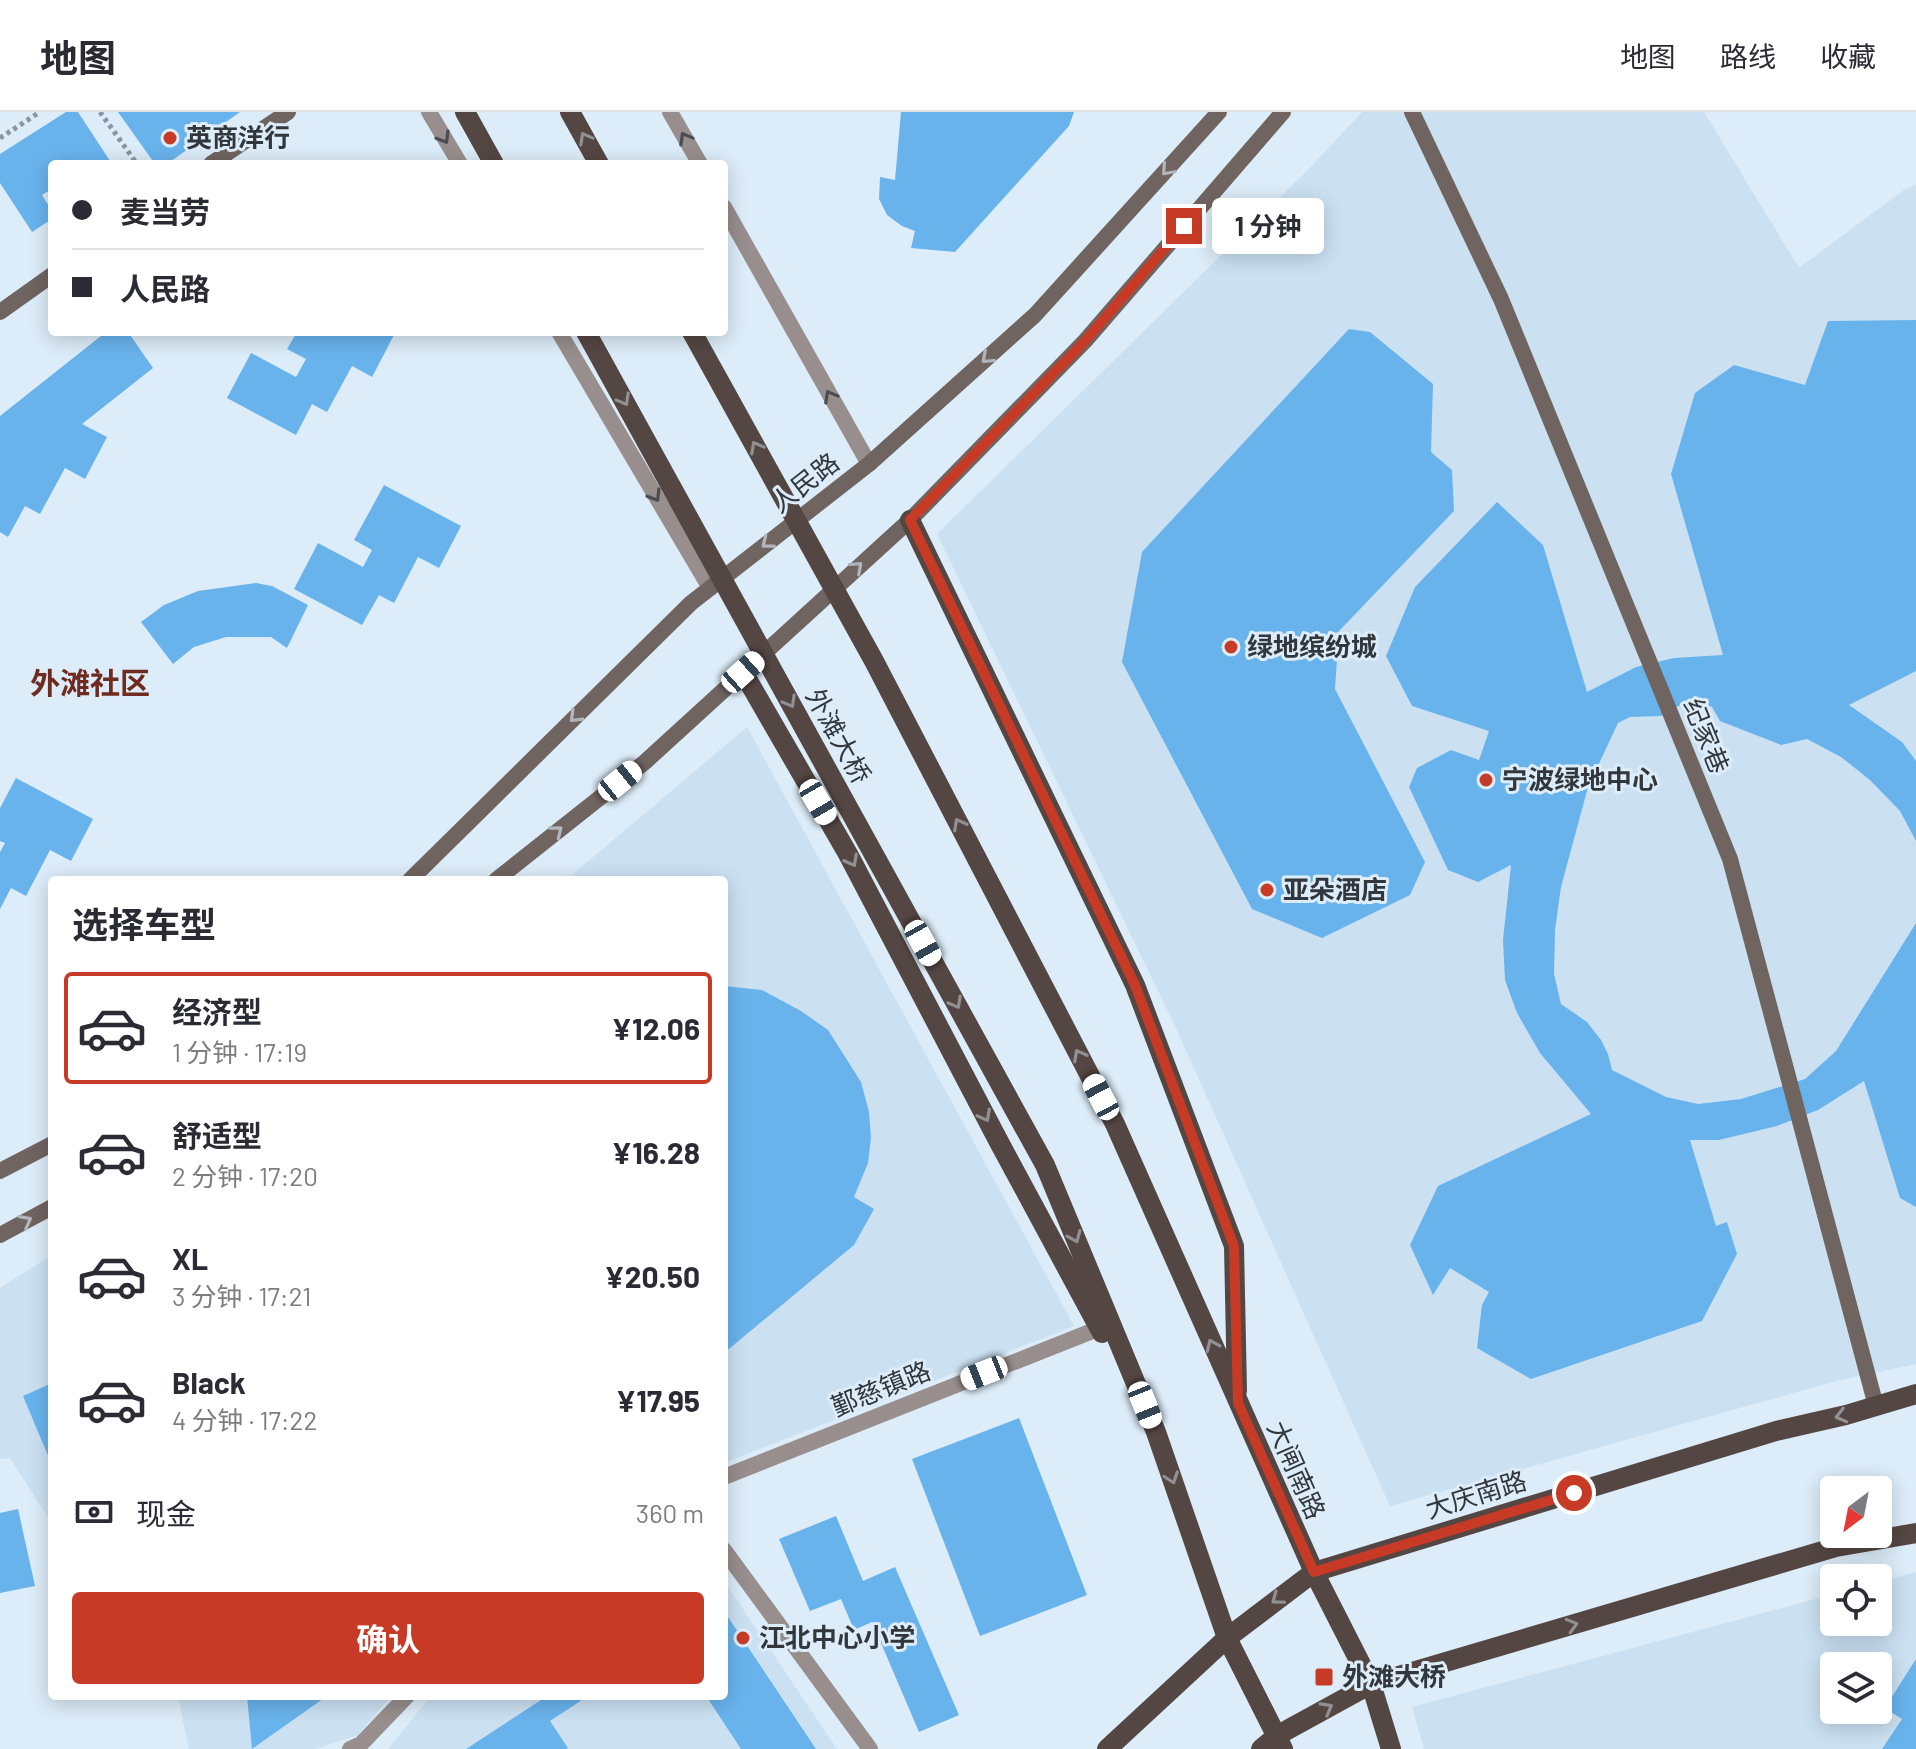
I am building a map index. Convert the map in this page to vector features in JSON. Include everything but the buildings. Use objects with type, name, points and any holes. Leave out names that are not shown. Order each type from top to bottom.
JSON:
[{"type":"main road","points":[[217,160],[288,112]]},
{"type":"main road","points":[[465,112],[492,160]]},
{"type":"main road","points":[[570,112],[597,160]]},
{"type":"main road","name":"人民路","points":[[414,876],[691,603],[869,464],[1035,315],[1219,112]]},
{"type":"main road","points":[[501,876],[645,762],[910,520],[1085,341],[1283,112]]},
{"type":"main road","name":"纪家巷","points":[[1412,112],[1501,299],[1730,859],[1876,1406]]},
{"type":"main road","points":[[0,312],[48,278]]},
{"type":"main road","name":"外滩大桥","points":[[588,336],[1045,1165],[1156,1432]]},
{"type":"main road","name":"大闸南路","points":[[694,336],[874,661],[1115,1124],[1314,1572],[1371,1684],[1391,1749]]},
{"type":"main road","points":[[910,520],[1135,985],[1234,1246],[1238,1403]]},
{"type":"main road","points":[[743,672],[848,854],[1156,1432],[1227,1638],[1280,1742]]},
{"type":"main road","points":[[0,1171],[48,1146]]},
{"type":"main road","points":[[0,1235],[48,1209]]},
{"type":"main road","name":"大庆南路","points":[[1107,1749],[1227,1638],[1314,1572],[1776,1431],[1916,1394]]},
{"type":"main road","points":[[1261,1749],[1280,1742],[1371,1684],[1836,1547],[1916,1533]]},
{"type":"street","points":[[429,112],[458,160]]},
{"type":"street","points":[[670,112],[698,160]]},
{"type":"street","points":[[728,214],[869,464]]},
{"type":"street","points":[[561,336],[710,588]]},
{"type":"street","name":"鄞慈镇路","points":[[728,1475],[1100,1328]]},
{"type":"street","points":[[728,1555],[870,1749]]},
{"type":"street","points":[[350,1749],[361,1744],[403,1700]]},
{"type":"path","points":[[0,138],[40,112]]},
{"type":"path","points":[[100,112],[134,160]]},
{"type":"shaded area","name":"宁波绿地中心","points":[[1362,112],[1704,112],[1799,268],[1916,184],[1916,1364],[1836,1381],[1390,1506],[1175,1026],[937,534],[1309,169]]},
{"type":"shaded area","points":[[747,727],[1074,1326],[728,1461],[728,876],[571,876]]},
{"type":"shaded area","points":[[48,1258],[48,1518],[10,1458],[0,1459],[0,1288]]},
{"type":"shaded area","points":[[1916,1572],[1916,1749],[1424,1749],[1412,1707],[1820,1598],[1820,1636],[1892,1636],[1892,1578]]},
{"type":"shaded area","name":"江北中心小学","points":[[728,1587],[837,1749],[388,1749],[428,1700],[728,1700]]},
{"type":"shaded area","points":[[179,1700],[388,1700],[358,1735],[315,1749],[189,1749]]},
{"type":"place","name":"英商洋行","points":[[170,138]]},
{"type":"place","name":"绿地缤纷城","points":[[1231,647]]},
{"type":"place","name":"宁波绿地中心","points":[[1486,780]]},
{"type":"place","name":"亚朵酒店","points":[[1267,890]]},
{"type":"place","name":"江北中心小学","points":[[743,1638]]},
{"type":"place","name":"外滩大桥","points":[[1324,1677]]},
{"type":"district","name":"外滩社区","points":[[90,684]]},
{"type":"route","points":[[1184,226],[1085,341],[910,520],[1135,985],[1234,1246],[1238,1403],[1314,1572],[1574,1493]]}]
